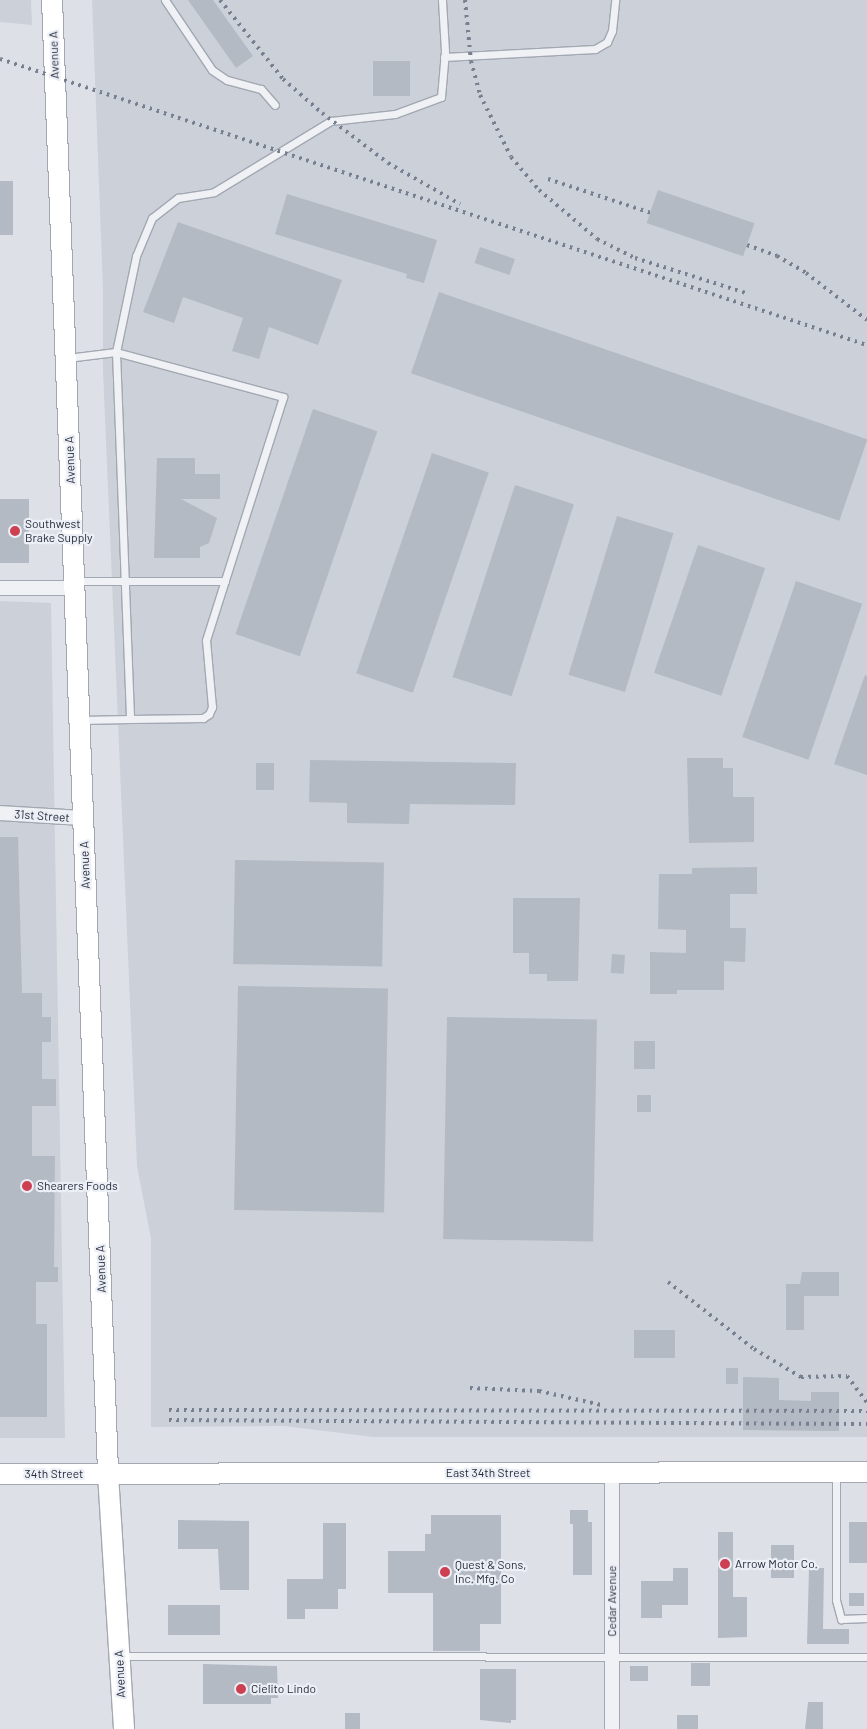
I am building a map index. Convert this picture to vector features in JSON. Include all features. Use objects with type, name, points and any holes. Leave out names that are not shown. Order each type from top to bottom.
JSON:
[{"type":"main road","name":"Avenue A","points":[[52,0],[108,1474],[124,1729]]},
{"type":"main road","name":"East 34th Street","points":[[108,1474],[867,1472]]},
{"type":"main road","name":"34th Street","points":[[0,1474],[108,1474]]},
{"type":"street","points":[[0,588],[75,584]]},
{"type":"street","name":"31st Street","points":[[0,813],[84,818]]},
{"type":"street","name":"Cedar Avenue","points":[[612,1472],[612,1729]]},
{"type":"lane","points":[[165,0],[212,70],[228,80],[261,89],[275,105]]},
{"type":"lane","points":[[130,719],[116,352],[136,256],[152,218],[178,198],[214,192],[277,150],[331,121],[395,114],[441,97],[444,57],[442,0]]},
{"type":"lane","points":[[444,57],[595,49],[607,42],[612,31],[615,0]]},
{"type":"lane","points":[[66,358],[116,352],[283,397],[206,640],[212,707],[209,714],[203,718],[80,720]]},
{"type":"lane","points":[[75,584],[125,581],[225,581]]},
{"type":"lane","points":[[836,1472],[836,1600],[841,1619],[867,1618]]},
{"type":"lane","points":[[119,1656],[867,1656]]},
{"type":"shaded area","points":[[0,0],[31,0],[32,25],[0,22]]},
{"type":"shaded area","points":[[92,0],[867,0],[867,1437],[374,1437],[284,1426],[151,1427],[151,1239],[137,1166],[103,371],[103,290]]},
{"type":"shaded area","points":[[0,601],[51,603],[65,1438],[0,1438]]},
{"type":"building","points":[[188,0],[213,0],[253,56],[236,68]]},
{"type":"building","points":[[373,61],[410,61],[410,96],[373,96]]},
{"type":"building","points":[[0,181],[13,181],[13,235],[0,235]]},
{"type":"building","points":[[658,190],[754,223],[743,256],[647,223]]},
{"type":"building","points":[[287,194],[437,240],[424,283],[406,278],[407,274],[275,234]]},
{"type":"building","points":[[178,222],[342,280],[318,345],[269,327],[259,359],[232,351],[243,318],[183,297],[174,323],[143,312]]},
{"type":"building","points":[[480,247],[515,259],[509,275],[474,263]]},
{"type":"building","points":[[439,292],[867,439],[839,521],[411,373]]},
{"type":"building","points":[[313,409],[377,431],[300,656],[236,634]]},
{"type":"building","points":[[432,453],[489,473],[413,693],[356,673]]},
{"type":"building","points":[[157,458],[195,458],[195,474],[220,474],[220,499],[181,499],[217,518],[209,543],[200,547],[200,558],[154,558]]},
{"type":"building","points":[[515,485],[574,504],[512,696],[453,677]]},
{"type":"building","name":"Southwest Brake Supply","points":[[0,499],[29,499],[29,563],[0,563]]},
{"type":"building","points":[[617,516],[673,533],[625,692],[568,675]]},
{"type":"building","points":[[698,545],[765,568],[721,696],[654,673]]},
{"type":"building","points":[[796,581],[862,604],[808,760],[742,737]]},
{"type":"building","points":[[865,675],[867,676],[867,775],[834,764]]},
{"type":"building","points":[[687,758],[723,758],[723,768],[733,768],[733,797],[754,797],[754,842],[689,843]]},
{"type":"building","points":[[310,760],[516,763],[515,805],[410,804],[409,824],[347,823],[347,803],[309,802]]},
{"type":"building","points":[[256,763],[274,763],[274,790],[256,790]]},
{"type":"building","name":"Shearers Foods","points":[[0,837],[18,837],[22,993],[42,993],[42,1017],[51,1017],[51,1042],[42,1042],[42,1079],[56,1079],[56,1106],[32,1106],[32,1156],[55,1156],[54,1267],[58,1267],[58,1282],[36,1282],[36,1324],[47,1324],[47,1417],[0,1417]]},
{"type":"building","points":[[235,860],[384,863],[382,967],[233,964]]},
{"type":"building","points":[[757,867],[757,894],[730,894],[730,928],[746,928],[745,962],[724,961],[724,990],[677,990],[677,994],[650,994],[650,952],[686,953],[686,930],[658,929],[659,874],[692,874],[692,868]]},
{"type":"building","points":[[513,898],[580,898],[578,981],[547,981],[547,974],[529,974],[529,953],[513,953]]},
{"type":"building","points":[[612,954],[625,955],[624,974],[611,973]]},
{"type":"building","points":[[238,986],[388,989],[384,1213],[234,1210]]},
{"type":"building","points":[[447,1017],[597,1020],[593,1242],[443,1239]]},
{"type":"building","points":[[634,1041],[655,1041],[655,1069],[634,1069]]},
{"type":"building","points":[[637,1095],[651,1095],[651,1112],[637,1112]]},
{"type":"building","points":[[802,1272],[839,1272],[839,1296],[804,1296],[804,1330],[786,1330],[786,1284],[800,1284]]},
{"type":"building","points":[[634,1330],[675,1330],[675,1358],[634,1358]]},
{"type":"building","points":[[726,1368],[738,1368],[738,1384],[726,1384]]},
{"type":"building","points":[[743,1377],[779,1378],[779,1400],[811,1401],[811,1392],[839,1392],[839,1431],[743,1430]]},
{"type":"building","points":[[570,1510],[588,1510],[588,1522],[592,1522],[592,1575],[573,1575],[573,1524],[570,1524]]},
{"type":"building","name":"Quest & Sons, Inc. Mfg. Co","points":[[431,1515],[501,1515],[501,1624],[480,1624],[480,1651],[433,1651],[433,1593],[388,1593],[388,1551],[425,1551],[425,1534],[431,1534]]},
{"type":"building","points":[[178,1520],[249,1521],[249,1590],[220,1590],[218,1549],[178,1549]]},
{"type":"building","points":[[849,1522],[867,1522],[867,1563],[849,1563]]},
{"type":"building","points":[[323,1523],[346,1523],[346,1589],[338,1589],[338,1609],[305,1609],[305,1619],[287,1619],[287,1579],[323,1579]]},
{"type":"building","name":"Arrow Motor Co.","points":[[718,1532],[733,1532],[733,1597],[747,1597],[747,1637],[718,1638]]},
{"type":"building","points":[[771,1545],[794,1545],[794,1578],[771,1578]]},
{"type":"building","points":[[673,1568],[688,1568],[688,1605],[662,1605],[662,1618],[641,1618],[641,1581],[673,1581]]},
{"type":"building","points":[[809,1568],[824,1568],[823,1629],[849,1629],[849,1644],[807,1644]]},
{"type":"building","points":[[849,1593],[864,1593],[864,1606],[849,1606]]},
{"type":"building","points":[[168,1605],[220,1605],[220,1635],[168,1635]]},
{"type":"building","points":[[691,1663],[710,1663],[710,1686],[691,1686]]},
{"type":"building","name":"Cielito Lindo","points":[[203,1664],[277,1666],[278,1698],[271,1698],[271,1704],[203,1704]]},
{"type":"building","points":[[630,1666],[648,1666],[648,1681],[630,1681]]},
{"type":"building","points":[[480,1669],[516,1669],[516,1720],[511,1720],[511,1723],[480,1720]]},
{"type":"building","points":[[808,1702],[823,1702],[823,1729],[805,1729]]},
{"type":"building","points":[[345,1713],[360,1713],[360,1729],[345,1729]]},
{"type":"building","points":[[677,1715],[698,1715],[698,1729],[677,1729]]},
{"type":"railway","points":[[220,0],[283,79],[322,113],[388,163],[460,204]]},
{"type":"railway","points":[[465,0],[471,61],[480,95],[511,157],[539,190],[597,239],[635,258],[746,293]]},
{"type":"railway","points":[[0,59],[867,345]]},
{"type":"railway","points":[[548,179],[651,213]]},
{"type":"railway","points":[[747,245],[777,256],[806,273],[867,320]]},
{"type":"railway","points":[[668,1282],[754,1349],[801,1377],[847,1376],[867,1403]]},
{"type":"railway","points":[[470,1388],[539,1391],[601,1405]]},
{"type":"railway","points":[[169,1410],[867,1411]]},
{"type":"railway","points":[[169,1420],[867,1424]]},
{"type":"place","name":"Southwest Brake Supply","points":[[15,531]]},
{"type":"place","name":"Shearers Foods","points":[[27,1186]]},
{"type":"place","name":"Arrow Motor Co.","points":[[725,1564]]},
{"type":"place","name":"Quest & Sons, Inc. Mfg. Co","points":[[445,1572]]},
{"type":"place","name":"Cielito Lindo","points":[[241,1689]]}]
